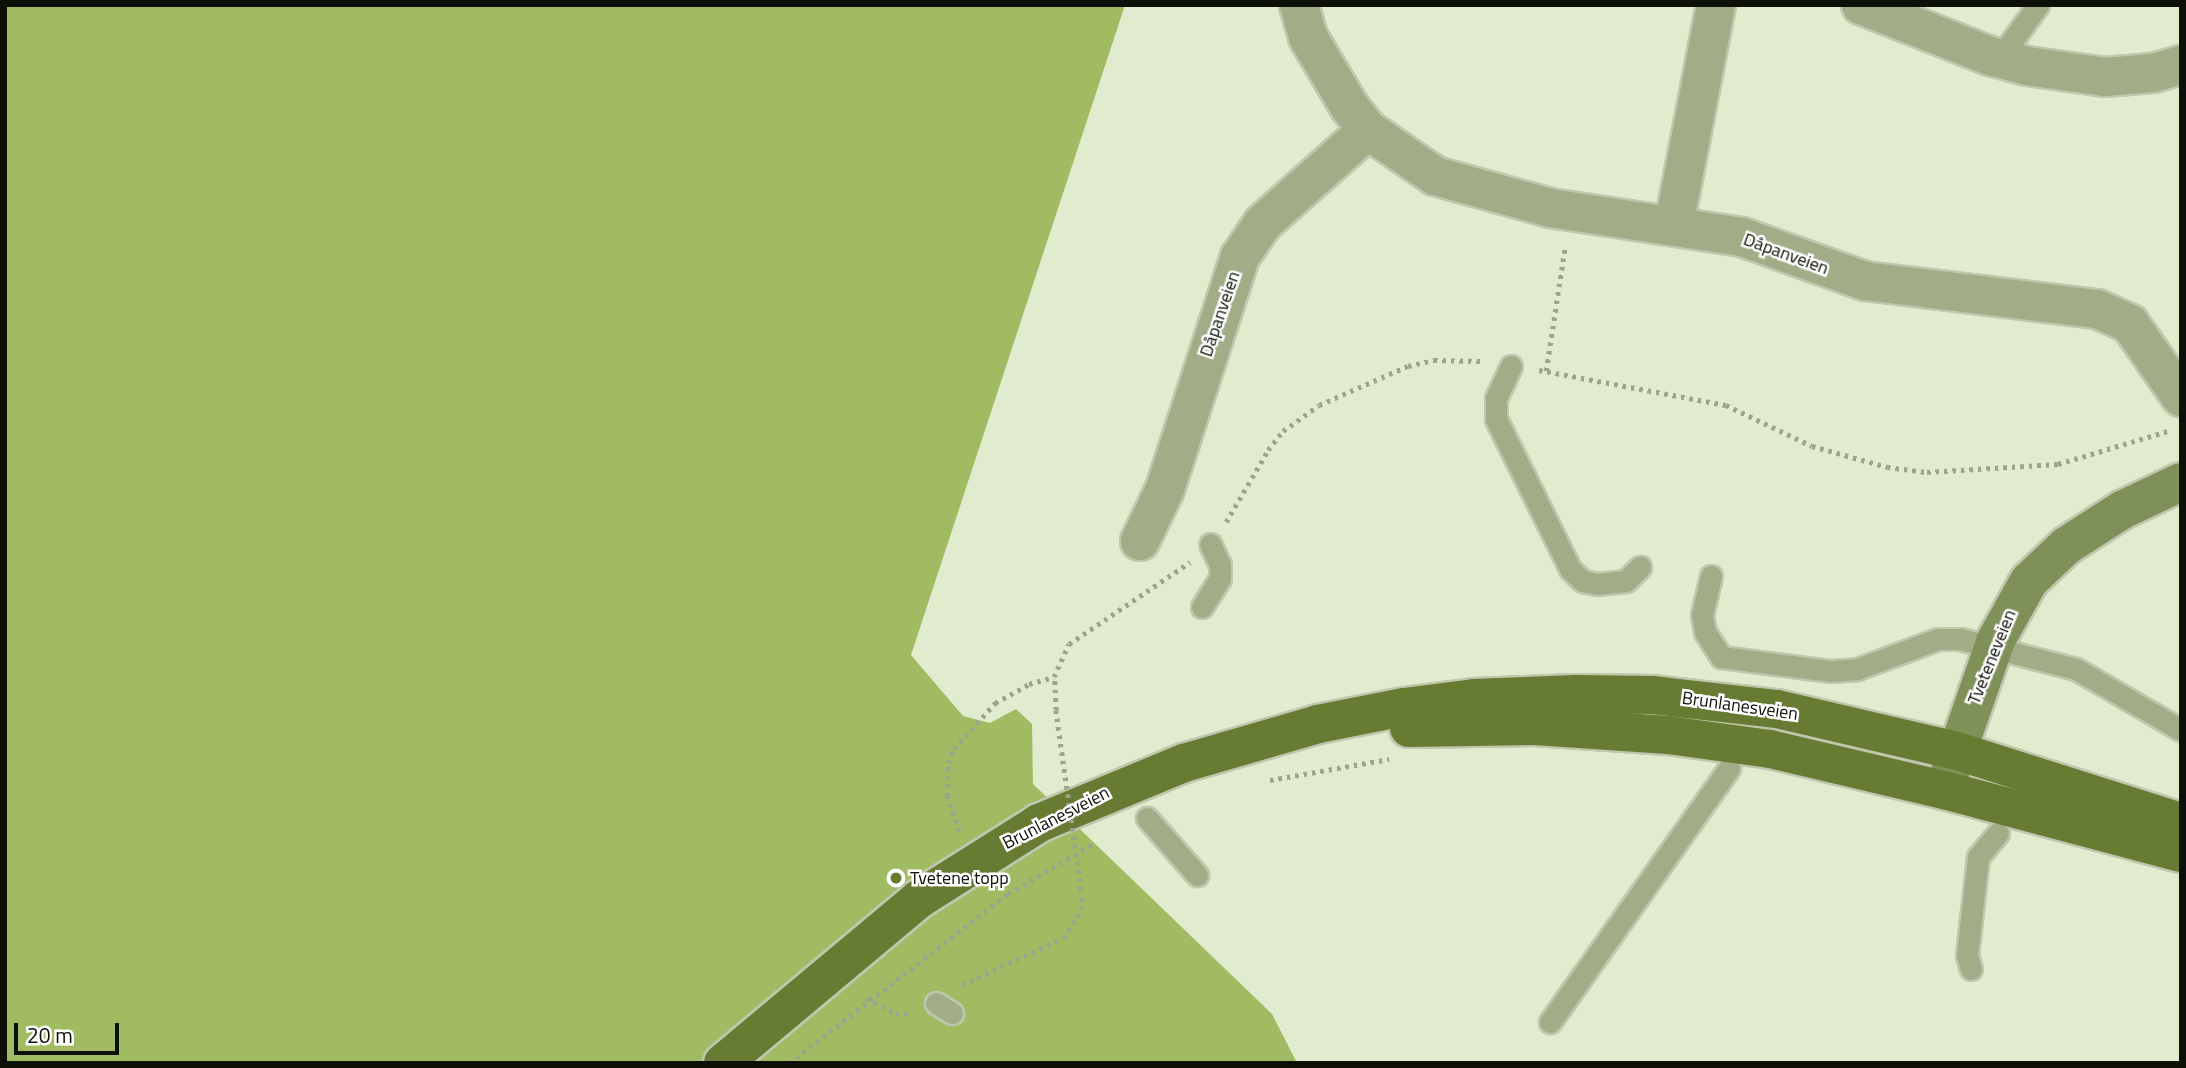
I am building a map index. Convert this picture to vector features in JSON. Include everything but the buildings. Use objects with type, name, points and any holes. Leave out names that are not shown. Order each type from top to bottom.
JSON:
[{"type":"main road","name":"Brunlanesveien","points":[[729,1061],[908,908],[974,861],[1039,823],[1110,791],[1184,763],[1342,719],[1474,698],[1652,695],[1777,709],[1957,751],[2181,822]]},
{"type":"main road","name":"Brunlanesveien","points":[[1288,735],[1535,726],[1668,734],[1810,757],[2181,853]]},
{"type":"street","name":"Dåpanveien","points":[[1299,5],[1308,37],[1325,70],[1368,130],[1435,176],[1486,194],[1571,211],[1742,237],[1865,281],[1962,295],[2059,301],[2097,309],[2130,324],[2177,413]]},
{"type":"street","points":[[1674,225],[1716,5]]},
{"type":"street","points":[[1861,5],[1999,58],[2105,77],[2153,73],[2181,65]]},
{"type":"street","name":"Dåpanveien","points":[[1140,541],[1165,488],[1240,257],[1262,224],[1368,130]]},
{"type":"street","name":"Tveteneveien","points":[[1944,790],[1992,648],[2029,580],[2066,546],[2122,510],[2181,482]]},
{"type":"lane","points":[[1999,58],[2038,5]]},
{"type":"lane","points":[[1511,366],[1496,398],[1496,419],[1570,569],[1583,581],[1597,584],[1626,581],[1640,567]]},
{"type":"lane","points":[[1202,607],[1220,578],[1220,565],[1210,544]]},
{"type":"lane","points":[[1711,576],[1702,615],[1705,632],[1721,657],[1739,662],[1831,671],[1857,669],[1938,639],[1992,648],[2077,669],[2181,730]]},
{"type":"lane","points":[[1550,1021],[1729,768]]},
{"type":"lane","points":[[1147,818],[1197,875]]},
{"type":"lane","points":[[1970,969],[1967,955],[1978,857],[1998,833]]},
{"type":"path","points":[[1571,211],[1546,371],[1726,405],[1812,446],[1887,467],[1927,472],[2058,464],[2177,413]]},
{"type":"path","points":[[1224,525],[1268,450],[1283,431],[1319,405],[1390,372],[1434,360],[1511,366]]},
{"type":"path","points":[[867,998],[896,1014],[913,1014],[944,1008],[977,976],[1063,938],[1081,911],[1082,895],[1056,710],[1054,677],[1059,658],[1080,634],[1153,590],[1210,544]]},
{"type":"path","points":[[974,861],[947,796],[948,763],[954,748],[995,703],[1029,684],[1054,677]]},
{"type":"path","points":[[1256,782],[1404,757]]},
{"type":"path","points":[[789,1063],[867,998],[1008,894],[1097,842]]},
{"type":"green space","points":[[5,5],[1125,5],[911,655],[963,716],[990,723],[1016,709],[1032,724],[1033,784],[1272,1014],[1297,1063],[5,1063]]},
{"type":"place","name":"Tvetene topp","points":[[896,878]]}]
